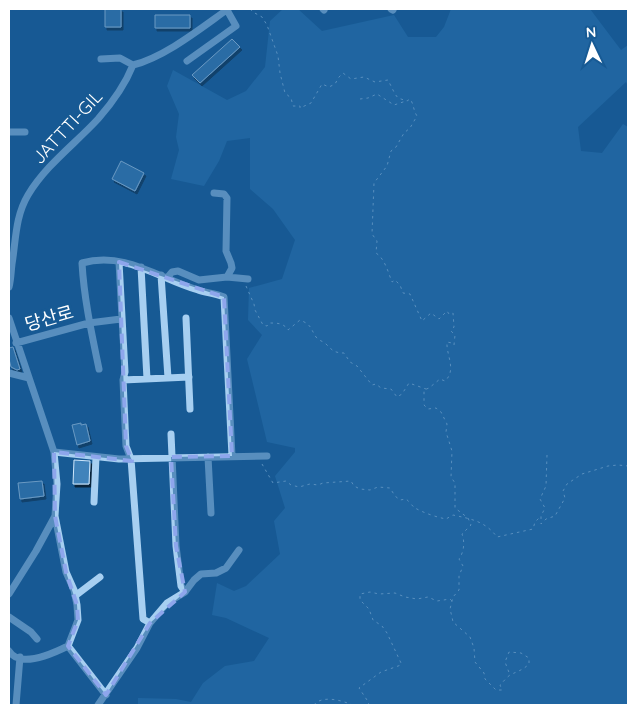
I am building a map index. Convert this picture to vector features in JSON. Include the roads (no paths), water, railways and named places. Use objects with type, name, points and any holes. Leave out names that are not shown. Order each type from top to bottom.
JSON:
[{"type":"street","points":[[101,58],[120,58],[133,65],[146,62],[228,9],[236,26],[187,61]]},
{"type":"street","name":"JATTTI-GIL","points":[[9,287],[16,224],[22,205],[29,192],[47,169],[98,119],[114,99],[133,65]]},
{"type":"street","points":[[9,132],[24,132]]},
{"type":"street","points":[[214,193],[224,194],[227,198],[226,252],[232,268],[227,277]]},
{"type":"street","points":[[119,262],[125,372],[122,380],[126,446],[131,459],[143,619],[150,623]]},
{"type":"street","points":[[90,322],[82,263],[119,262],[140,267],[198,290],[224,296],[232,456]]},
{"type":"street","points":[[140,267],[147,379]]},
{"type":"street","points":[[164,276],[178,271],[199,280],[227,277],[248,279]]},
{"type":"street","points":[[164,276],[168,378]]},
{"type":"street","points":[[9,318],[54,452],[58,484],[55,516],[66,572],[75,596],[78,620],[68,646],[50,655],[36,659],[20,657],[11,654],[9,651]]},
{"type":"street","points":[[186,318],[190,408]]},
{"type":"street","name":"당산로","points":[[16,343],[90,322],[121,319]]},
{"type":"street","name":"당산로","points":[[90,322],[99,369]]},
{"type":"street","points":[[9,373],[29,378]]},
{"type":"street","points":[[122,380],[189,377]]},
{"type":"street","points":[[170,434],[176,546],[181,586],[185,592]]},
{"type":"street","points":[[54,452],[120,460],[208,456],[268,456]]},
{"type":"street","points":[[94,502],[96,456]]},
{"type":"street","points":[[208,456],[211,513]]},
{"type":"street","points":[[9,592],[36,551],[55,516]]},
{"type":"street","points":[[98,705],[137,648],[150,623],[167,604],[185,592],[201,574],[216,573],[226,568],[239,550]]},
{"type":"street","points":[[75,596],[100,577]]},
{"type":"street","points":[[9,617],[31,632],[37,639]]},
{"type":"street","points":[[68,646],[106,695]]},
{"type":"street","points":[[16,705],[20,657]]}]
